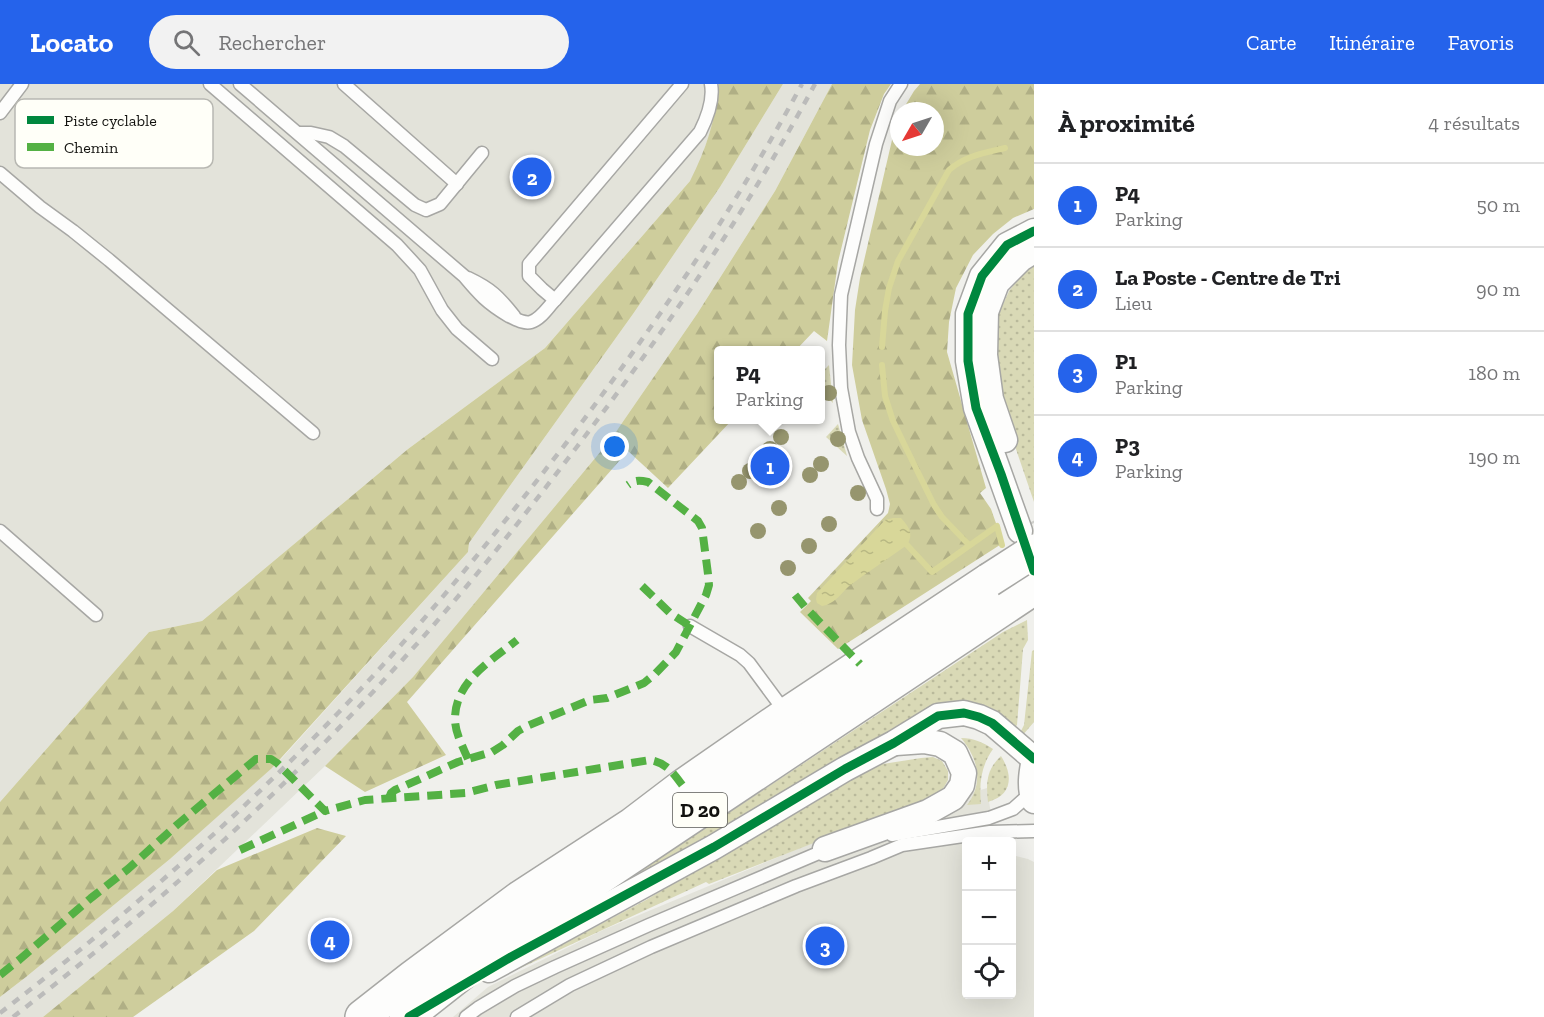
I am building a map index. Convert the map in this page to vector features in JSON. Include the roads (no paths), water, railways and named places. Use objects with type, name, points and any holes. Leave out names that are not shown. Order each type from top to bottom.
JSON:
[{"type":"highway","name":"D 20","points":[[362,1017],[521,897],[633,824],[683,786],[787,714],[989,580],[1029,534]]},
{"type":"highway","name":"D 20","points":[[408,1017],[463,972],[539,918],[1034,588]]},
{"type":"street","points":[[1029,534],[976,408],[968,361],[968,314],[982,276],[1007,245],[1034,231]]},
{"type":"street","points":[[1029,534],[991,399],[985,355],[986,312],[997,283],[1021,259],[1034,251]]},
{"type":"street","points":[[408,1017],[511,957],[714,847],[938,716],[964,713],[992,723],[1034,759],[1030,776],[1033,797]]},
{"type":"street","points":[[825,849],[928,812],[953,798],[962,785],[964,773],[955,753],[947,748],[924,741],[894,743]]},
{"type":"lane","points":[[0,113],[22,84]]},
{"type":"lane","points":[[210,84],[398,245],[420,270],[442,310],[457,329],[492,359]]},
{"type":"lane","points":[[240,84],[464,276],[486,286],[500,298],[519,321],[530,322],[540,317],[700,132],[707,118],[712,91],[711,84]]},
{"type":"lane","points":[[344,84],[457,184]]},
{"type":"lane","points":[[555,300],[529,276],[529,264],[682,84]]},
{"type":"lane","points":[[877,509],[877,499],[849,432],[841,388],[839,345],[841,296],[876,144],[890,101],[901,84]]},
{"type":"lane","points":[[298,133],[329,137],[344,146],[415,205],[426,210],[440,204],[482,153]]},
{"type":"lane","points":[[0,173],[109,260],[313,433]]},
{"type":"lane","points":[[0,531],[96,615]]},
{"type":"lane","points":[[690,626],[740,655],[749,663],[787,714]]},
{"type":"lane","points":[[466,1017],[515,986],[555,967],[825,849],[989,818],[1013,809],[1033,797]]},
{"type":"lane","points":[[517,1017],[570,985],[651,947],[796,886],[902,845],[990,832],[1034,831]]},
{"type":"water","points":[[901,518],[908,528],[910,537],[907,545],[855,581],[833,601],[822,606],[817,603],[817,593],[885,520]]},
{"type":"waterway","points":[[882,347],[889,288],[898,261],[949,170],[968,158],[1005,148]]},
{"type":"waterway","points":[[882,365],[885,396],[893,421],[907,450],[934,505],[942,517],[969,545]]},
{"type":"waterway","points":[[907,545],[932,572],[997,526],[1002,545]]},
{"type":"railway","points":[[0,1013],[132,906],[259,792],[339,712],[428,614],[540,477],[630,356],[720,223],[802,84]]},
{"type":"railway","points":[[13,1017],[114,936],[259,808],[350,716],[442,616],[488,561],[641,361],[703,271],[761,179],[815,84]]},
{"type":"place","name":"La Poste - Centre de Tri","points":[[532,177]]},
{"type":"place","name":"P4","points":[[770,466]]},
{"type":"place","name":"P3","points":[[330,940]]},
{"type":"place","name":"P1","points":[[825,946]]}]
